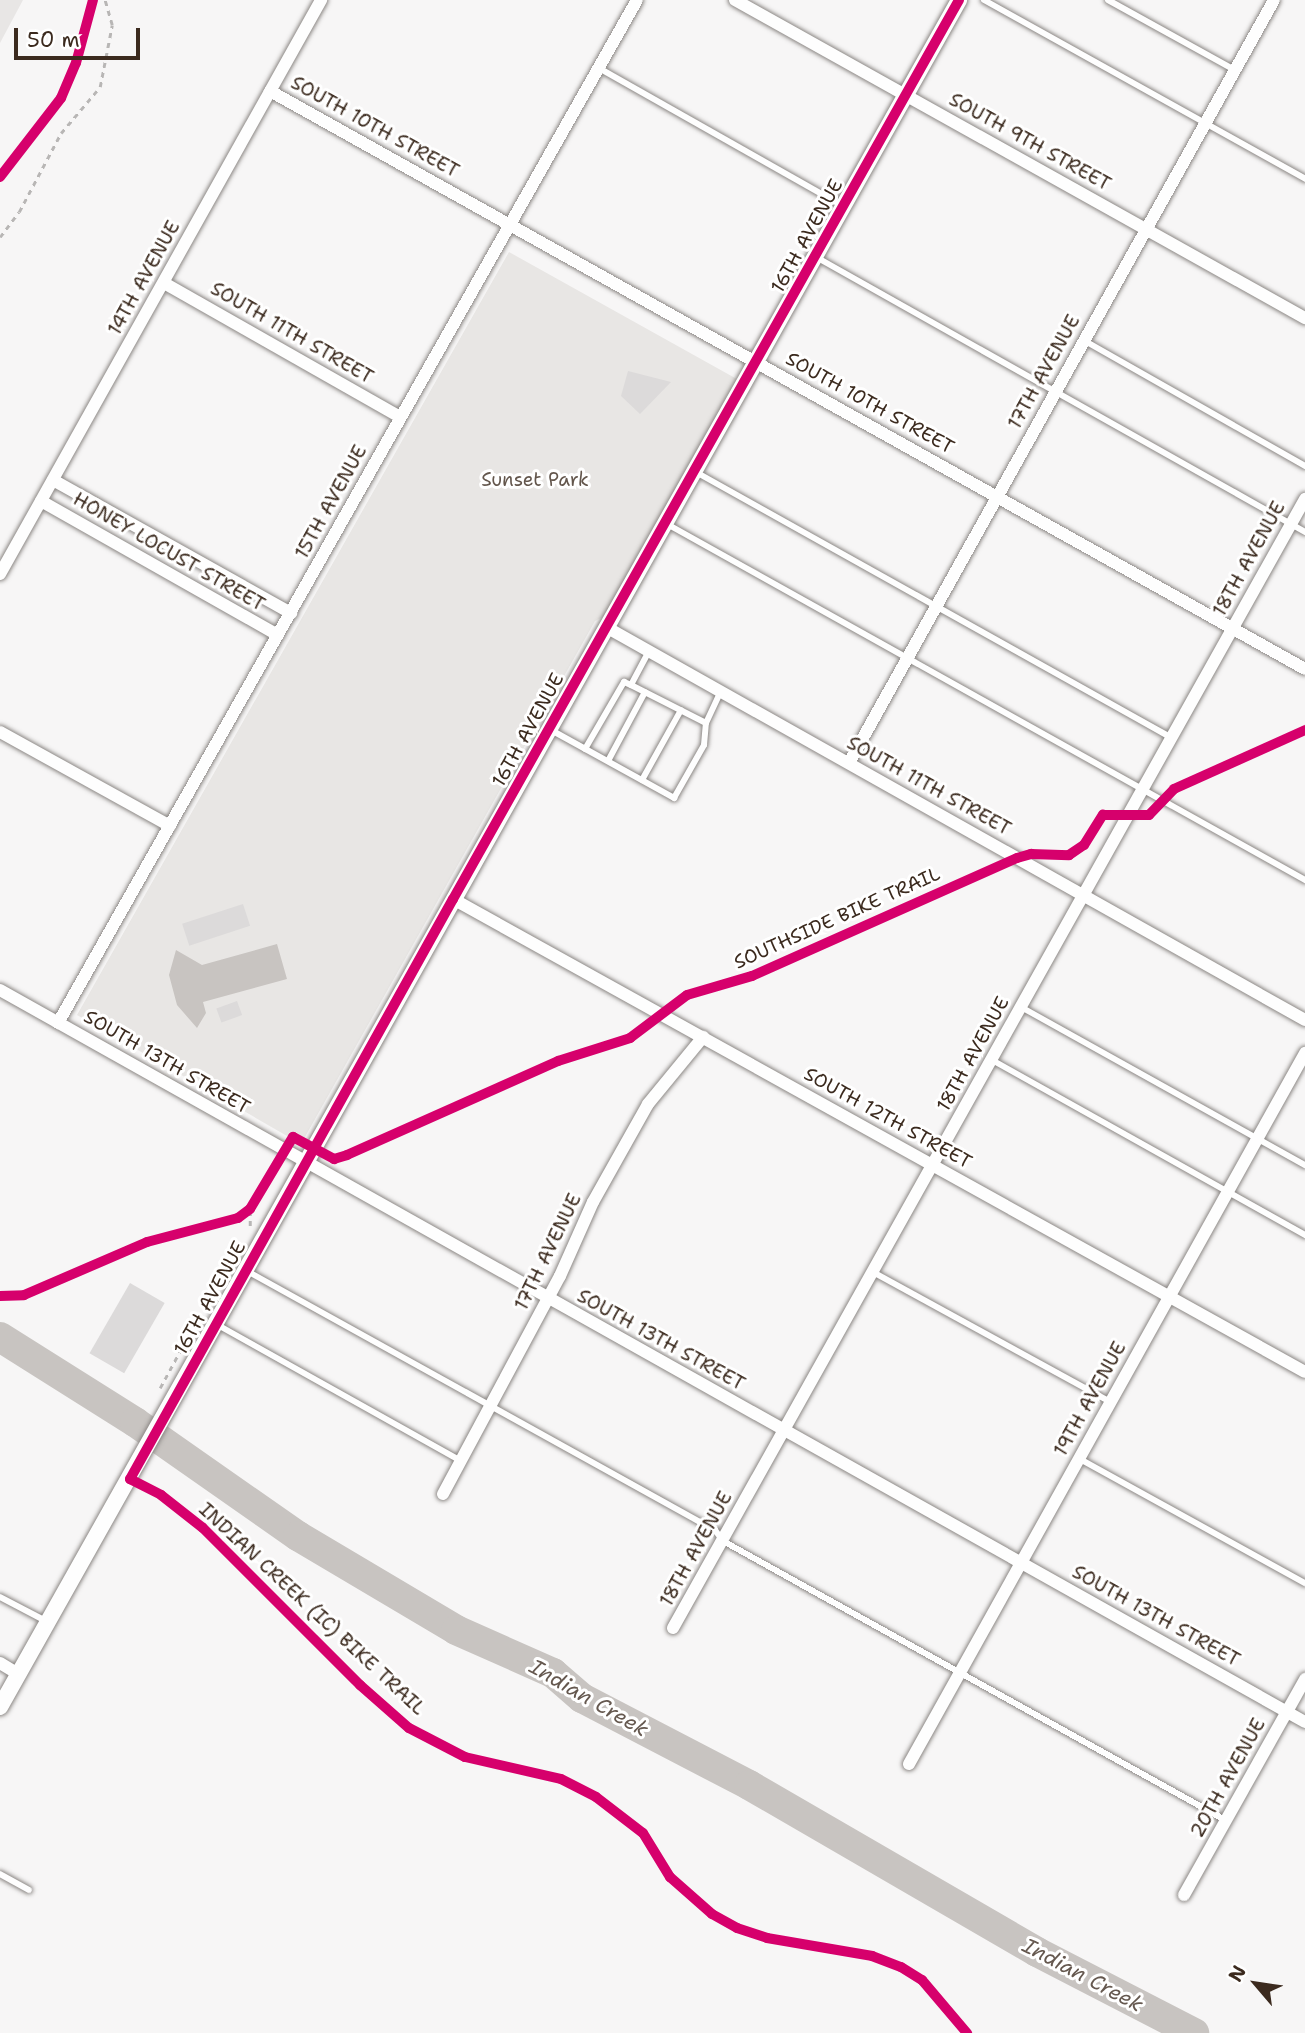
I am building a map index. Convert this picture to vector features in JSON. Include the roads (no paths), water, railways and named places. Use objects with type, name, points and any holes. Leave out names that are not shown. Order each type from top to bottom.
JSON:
[{"type":"street","name":"14TH AVENUE","points":[[0,574],[321,0]]},
{"type":"street","name":"15TH AVENUE","points":[[58,1023],[637,0]]},
{"type":"street","name":"SOUTH 9TH STREET","points":[[735,0],[1305,318]]},
{"type":"street","name":"16TH AVENUE","points":[[0,1707],[959,0]]},
{"type":"street","name":"17TH AVENUE","points":[[849,763],[1274,0]]},
{"type":"street","name":"SOUTH 10TH STREET","points":[[270,91],[1305,669]]},
{"type":"street","name":"SOUTH 11TH STREET","points":[[164,283],[400,417]]},
{"type":"street","name":"HONEY LOCUST STREET","points":[[53,480],[290,613]]},
{"type":"street","name":"18TH AVENUE","points":[[673,1628],[1305,499]]},
{"type":"street","name":"HONEY LOCUST STREET","points":[[41,501],[278,635]]},
{"type":"street","name":"SOUTH 11TH STREET","points":[[606,627],[1305,1020]]},
{"type":"street","points":[[0,732],[170,826]]},
{"type":"street","name":"SOUTH 12TH STREET","points":[[453,899],[1305,1371]]},
{"type":"street","name":"SOUTH 13TH STREET","points":[[0,990],[1305,1721]]},
{"type":"street","name":"17TH AVENUE","points":[[443,1494],[548,1298],[593,1202],[648,1104],[703,1037]]},
{"type":"street","name":"19TH AVENUE","points":[[909,1764],[1305,1053]]},
{"type":"street","points":[[0,1663],[19,1674]]},
{"type":"street","name":"20TH AVENUE","points":[[1184,1895],[1305,1679]]},
{"type":"lane","points":[[984,0],[1305,179]]},
{"type":"lane","points":[[1108,0],[1235,70]]},
{"type":"lane","points":[[599,68],[844,206]]},
{"type":"lane","points":[[815,257],[1305,532]]},
{"type":"lane","points":[[1084,341],[1305,466]]},
{"type":"lane","points":[[694,471],[1172,738]]},
{"type":"lane","points":[[665,523],[1305,880]]},
{"type":"lane","points":[[584,749],[649,651]]},
{"type":"lane","points":[[628,684],[706,723]]},
{"type":"lane","points":[[549,729],[674,798],[704,745],[706,723],[721,691]]},
{"type":"lane","points":[[608,761],[645,692]]},
{"type":"lane","points":[[642,780],[681,710]]},
{"type":"lane","points":[[1021,1007],[1305,1165]]},
{"type":"lane","points":[[992,1060],[1305,1235]]},
{"type":"lane","points":[[246,1270],[700,1521],[715,1531],[723,1541],[1227,1821]]},
{"type":"lane","points":[[873,1272],[1110,1402]]},
{"type":"lane","points":[[216,1324],[461,1461]]},
{"type":"lane","points":[[1079,1458],[1305,1583]]},
{"type":"lane","points":[[0,1597],[48,1621]]},
{"type":"lane","points":[[0,1874],[29,1890]]},
{"type":"waterway","name":"Indian Creek","points":[[0,1337],[135,1422],[298,1536],[456,1630],[553,1673],[582,1698],[749,1785],[1037,1952],[1194,2033]]},
{"type":"park label","name":"Sunset Park","points":[[535,480]]}]
